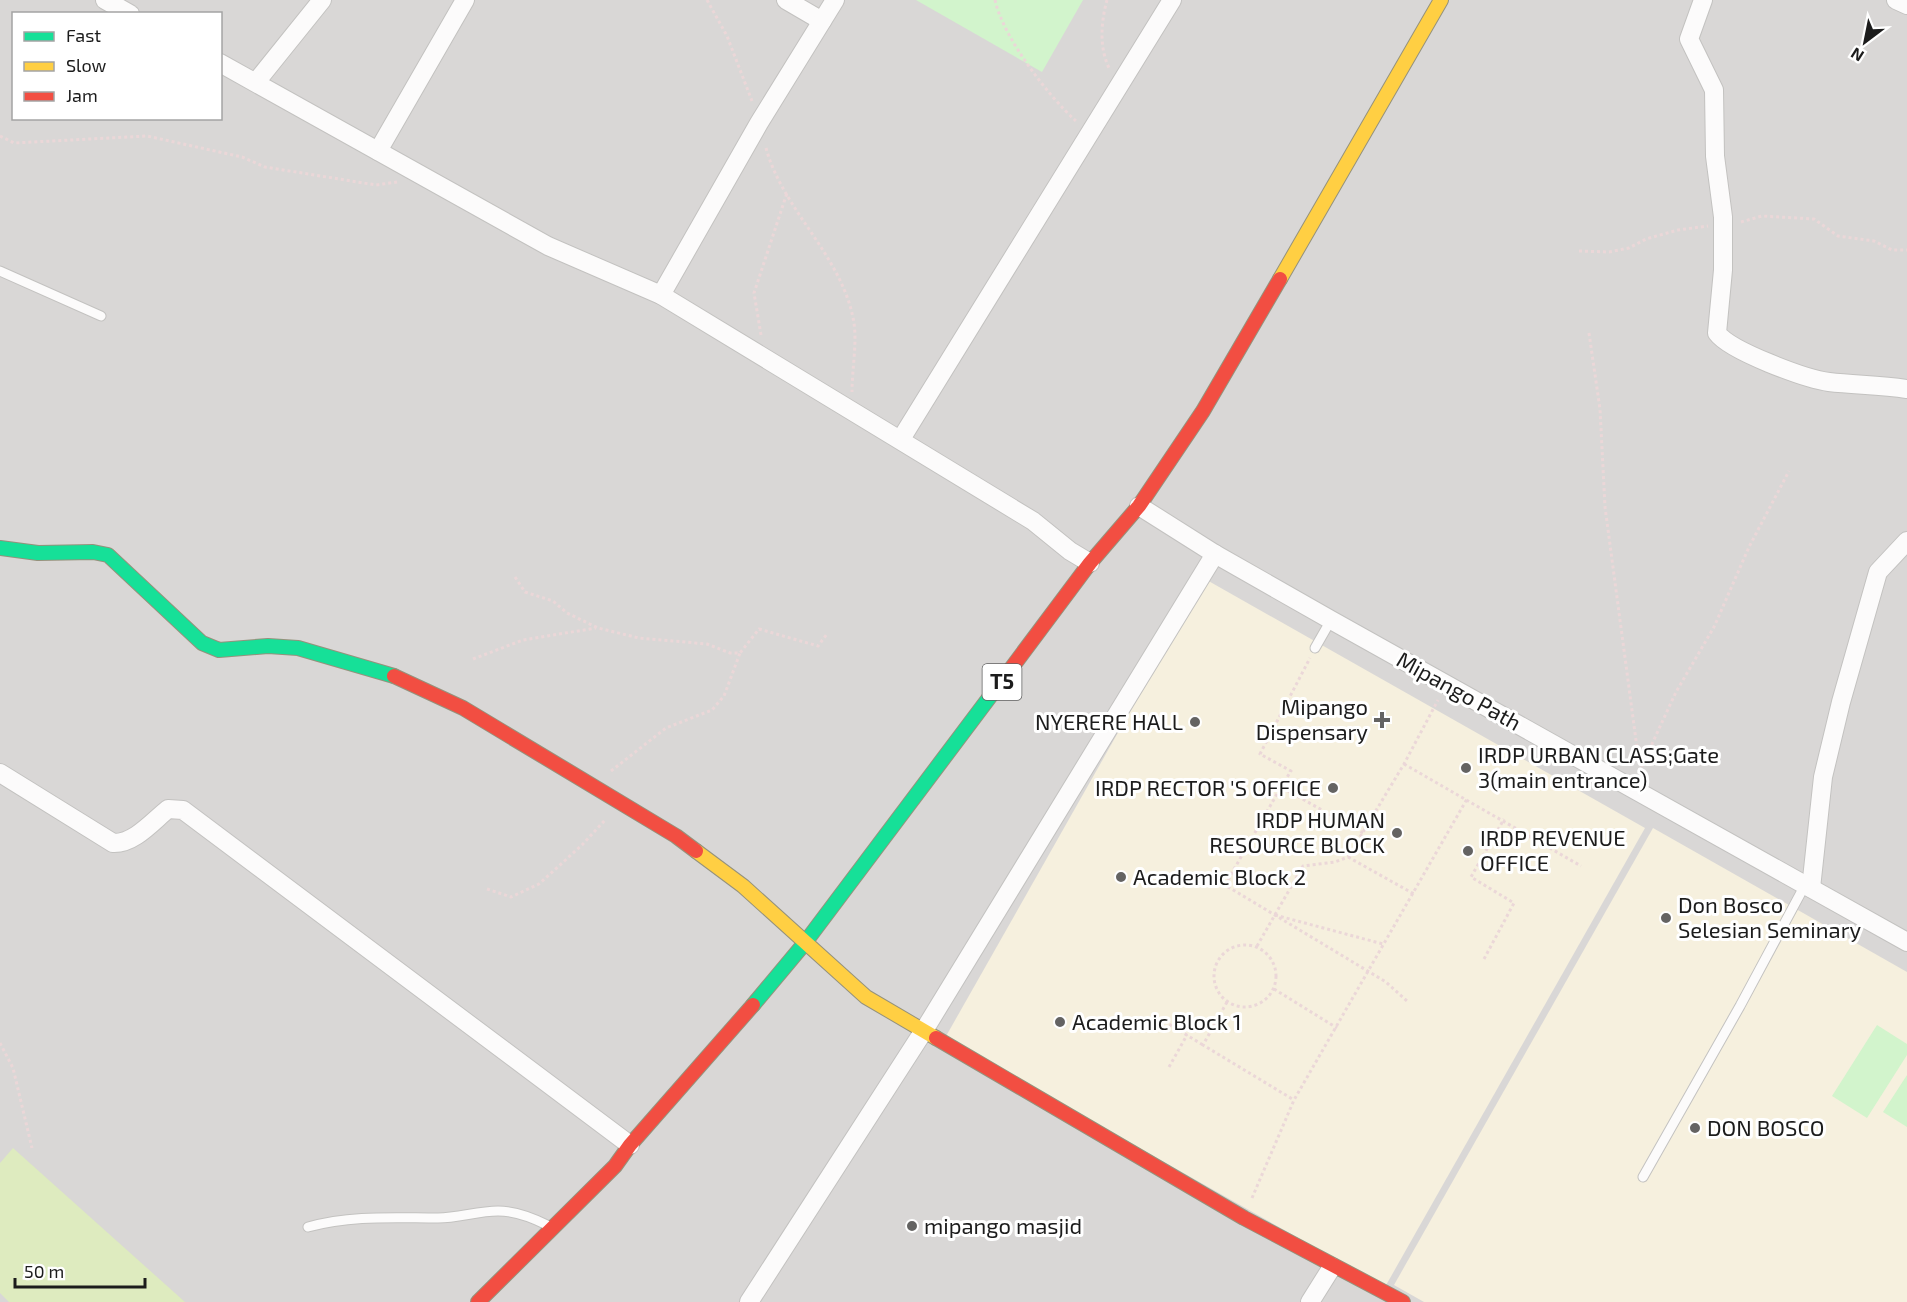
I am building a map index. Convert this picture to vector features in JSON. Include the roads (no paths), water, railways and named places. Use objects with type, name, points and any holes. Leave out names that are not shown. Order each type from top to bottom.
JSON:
[{"type":"main road","name":"T5","points":[[478,1302],[615,1166],[630,1145],[711,1056],[804,944],[1090,563],[1139,506],[1203,411],[1441,0]]},
{"type":"main road","points":[[0,548],[38,553],[93,552],[108,555],[202,643],[219,650],[268,645],[298,648],[394,676],[463,708],[676,836],[743,886],[804,944],[866,997],[1244,1218],[1332,1267],[1403,1302]]},
{"type":"street","points":[[105,0],[126,12]]},
{"type":"street","points":[[256,82],[322,0]]},
{"type":"street","points":[[378,151],[465,0]]},
{"type":"street","points":[[786,0],[822,21]]},
{"type":"street","points":[[661,295],[759,123],[835,0]]},
{"type":"street","points":[[901,439],[1172,0]]},
{"type":"street","points":[[1703,0],[1689,39],[1714,90],[1715,156],[1724,226],[1723,270],[1717,333],[1722,340],[1750,355],[1827,382],[1907,389]]},
{"type":"street","points":[[1896,0],[1907,5]]},
{"type":"street","points":[[222,64],[548,246],[661,295],[1033,521],[1070,551],[1090,563]]},
{"type":"street","name":"Mipango Path","points":[[1139,506],[1215,554],[1331,620],[1907,942]]},
{"type":"street","points":[[1808,887],[1823,777],[1841,702],[1878,572],[1907,541]]},
{"type":"street","points":[[749,1302],[923,1032],[1215,554]]},
{"type":"street","points":[[0,773],[113,843],[121,843],[137,835],[168,809],[183,810],[630,1145]]},
{"type":"street","points":[[1310,1302],[1332,1267]]},
{"type":"lane","points":[[0,271],[101,316]]},
{"type":"lane","points":[[1315,648],[1331,620]]},
{"type":"lane","points":[[1643,1177],[1808,887]]},
{"type":"lane","points":[[308,1227],[332,1220],[379,1216],[441,1218],[499,1210],[530,1217],[555,1228]]},
{"type":"place","name":"Mipango Dispensary","points":[[1382,720]]},
{"type":"place","name":"NYERERE HALL","points":[[1195,722]]},
{"type":"place","name":"IRDP URBAN CLASS;Gate 3(main entrance)","points":[[1466,768]]},
{"type":"place","name":"IRDP RECTOR 'S OFFICE","points":[[1333,788]]},
{"type":"place","name":"IRDP HUMAN RESOURCE BLOCK","points":[[1397,833]]},
{"type":"place","name":"IRDP REVENUE OFFICE","points":[[1468,851]]},
{"type":"place","name":"Academic Block 2","points":[[1121,877]]},
{"type":"place","name":"Don Bosco Selesian Seminary","points":[[1666,918]]},
{"type":"place","name":"Academic Block 1","points":[[1060,1022]]},
{"type":"place","name":"DON BOSCO","points":[[1695,1128]]},
{"type":"place","name":"mipango masjid","points":[[912,1226]]}]
